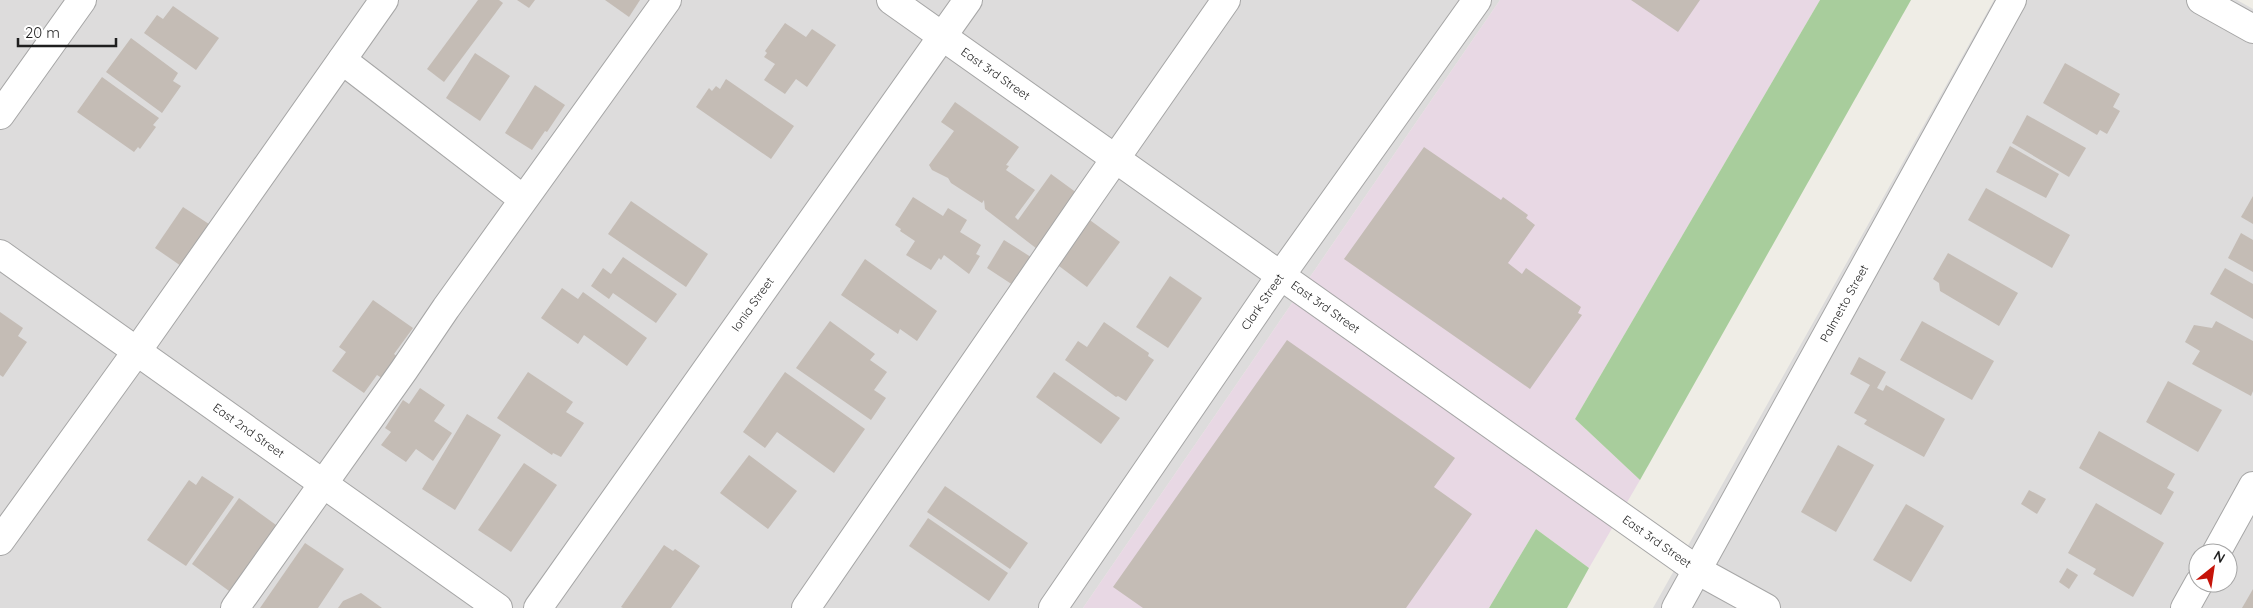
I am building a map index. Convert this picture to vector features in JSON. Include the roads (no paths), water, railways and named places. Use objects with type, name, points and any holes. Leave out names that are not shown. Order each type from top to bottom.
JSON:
[{"type":"street","points":[[0,115],[82,0]]},
{"type":"street","points":[[0,541],[137,351],[384,0]]},
{"type":"street","points":[[235,608],[523,199],[667,0]]},
{"type":"street","name":"East 3rd Street","points":[[891,0],[1697,570],[1766,608]]},
{"type":"street","name":"Ionia Street","points":[[538,608],[968,0]]},
{"type":"street","points":[[806,608],[1115,158],[1226,0]]},
{"type":"street","name":"Clark Street","points":[[1053,608],[1281,275],[1477,0]]},
{"type":"street","name":"Palmetto Street","points":[[1676,608],[2012,0]]},
{"type":"street","points":[[2201,0],[2253,29]]},
{"type":"street","points":[[342,60],[523,199]]},
{"type":"street","name":"East 2nd Street","points":[[0,254],[498,608]]},
{"type":"street","points":[[2222,543],[2253,486]]},
{"type":"street","points":[[2185,608],[2193,593]]}]
